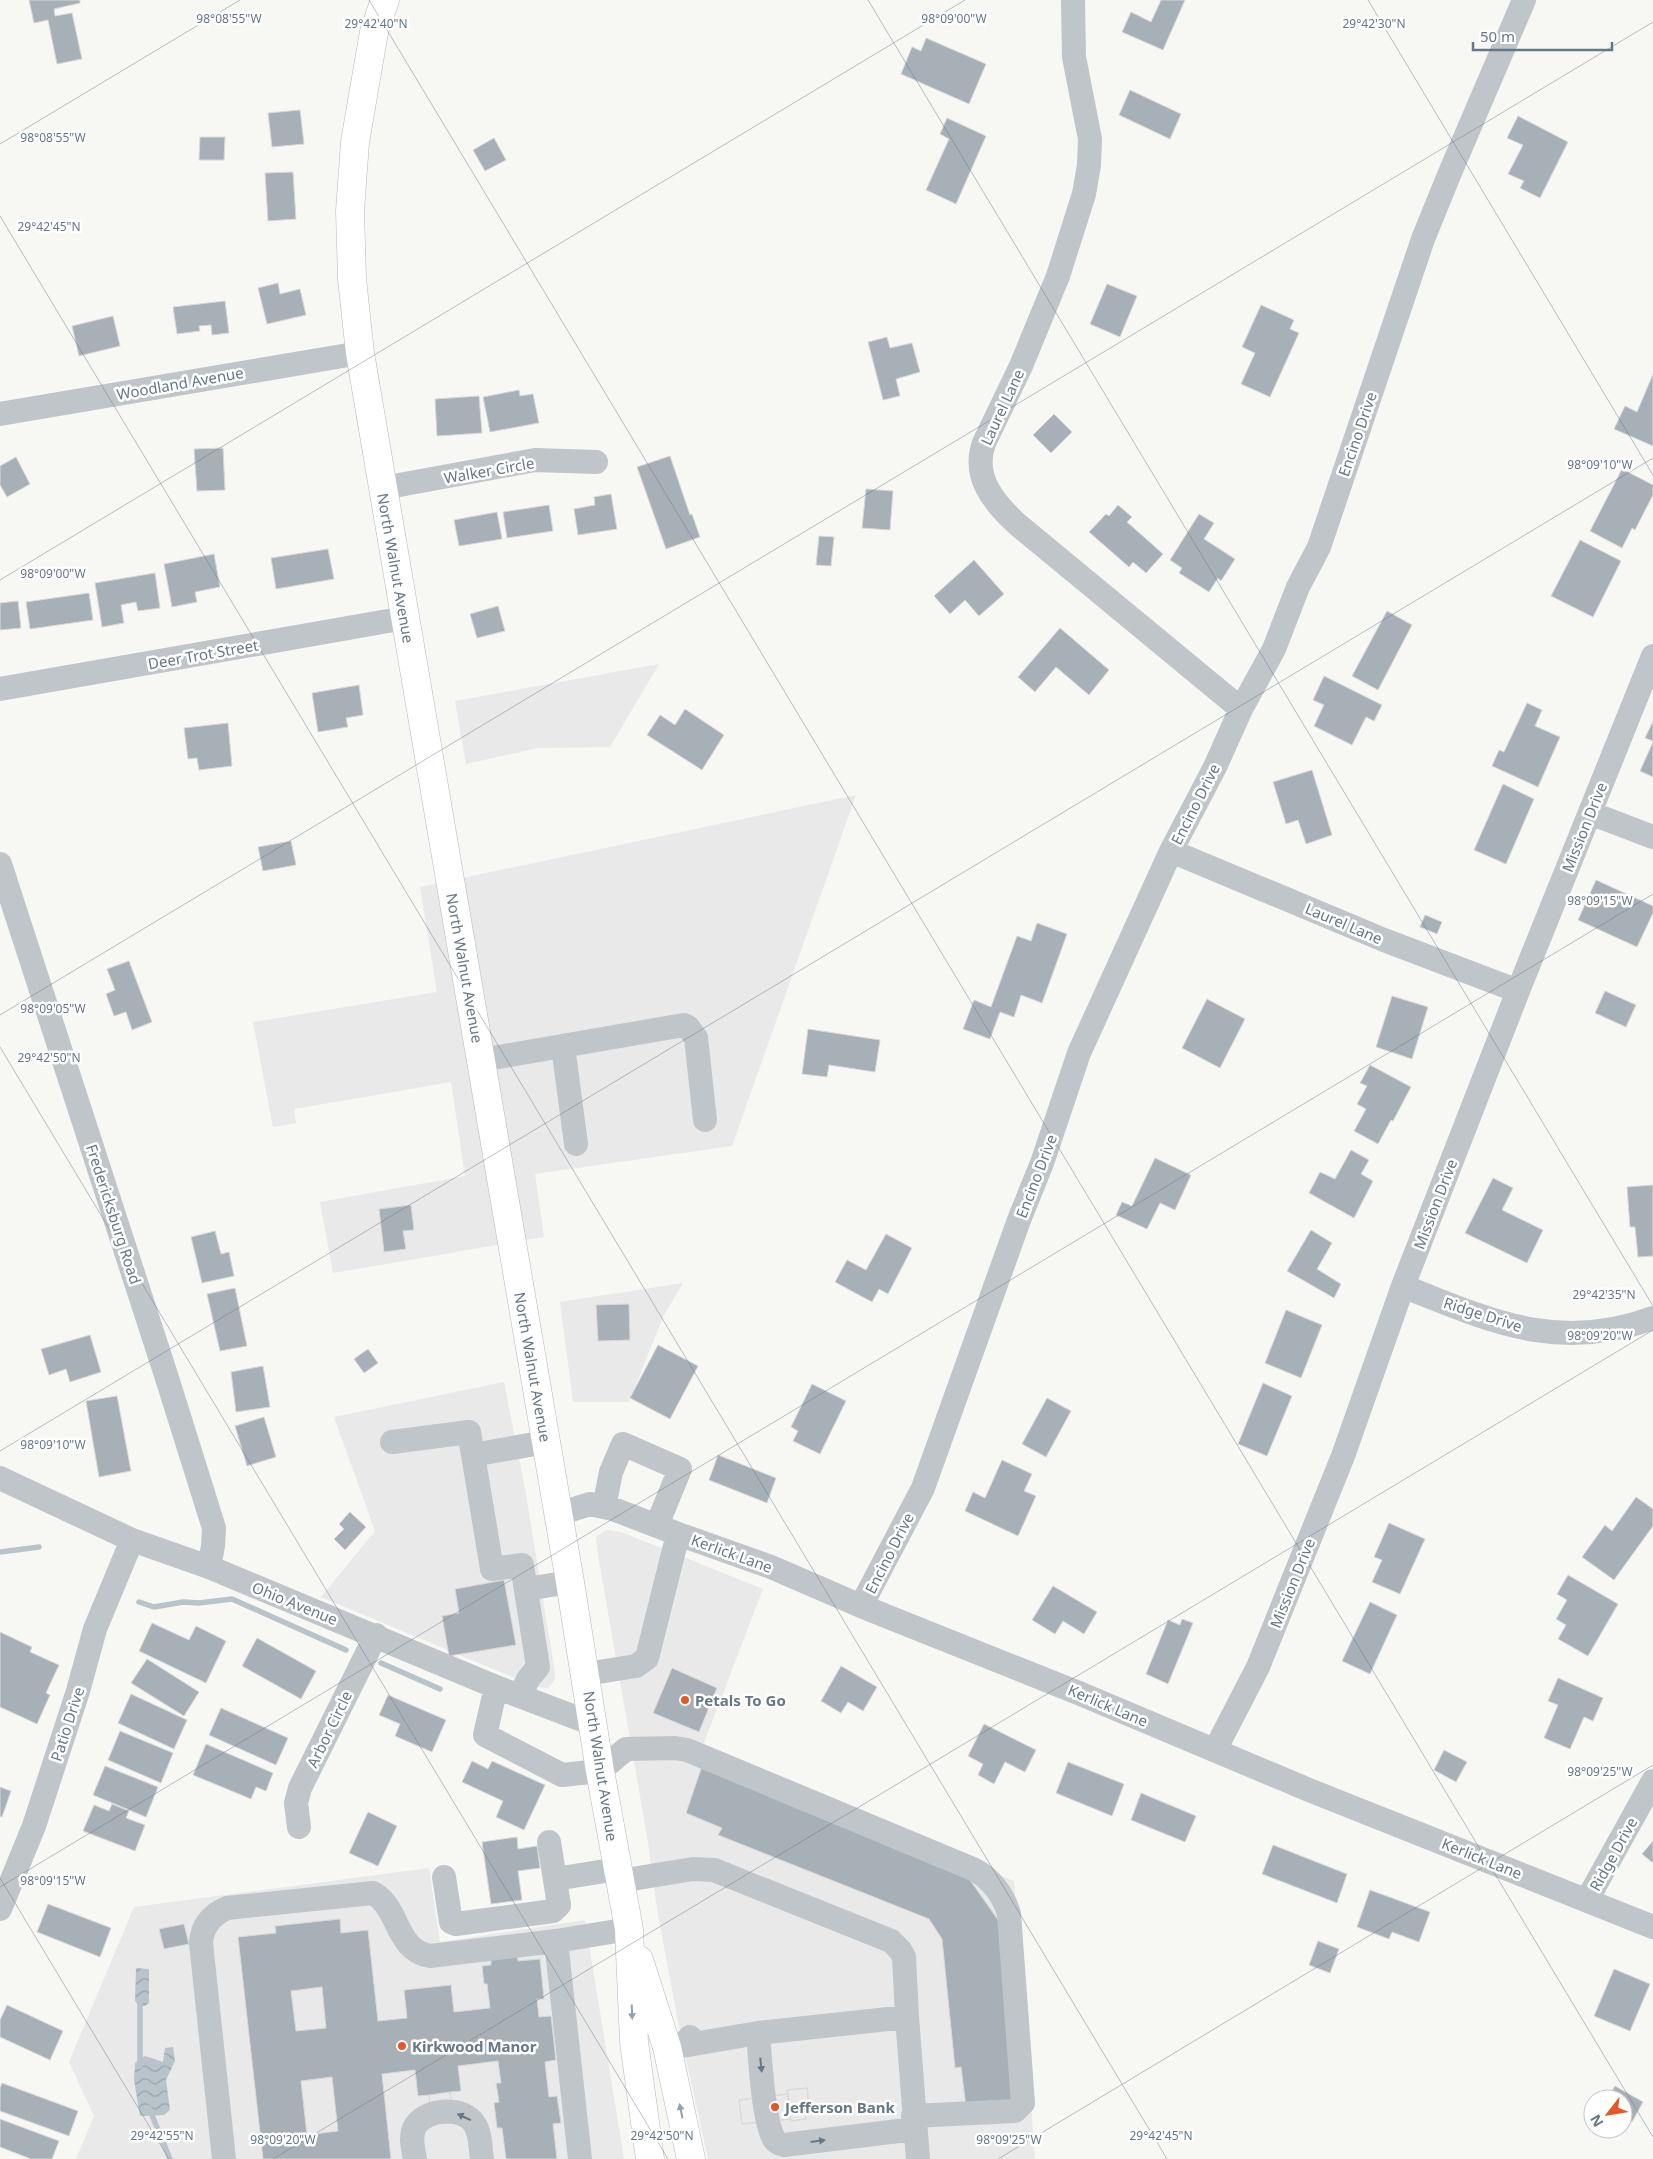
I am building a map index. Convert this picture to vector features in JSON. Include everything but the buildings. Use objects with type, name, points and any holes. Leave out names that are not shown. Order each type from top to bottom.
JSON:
[{"type":"main road","name":"North Walnut Avenue","points":[[383,2],[374,32],[355,142],[350,211],[352,279],[360,352],[619,1875],[629,1929],[668,2047],[691,2159]]},
{"type":"main road","name":"North Walnut Avenue","points":[[629,1929],[634,2042],[650,2159]]},
{"type":"street","name":"Laurel Lane","points":[[1073,0],[1074,57],[1090,139],[1089,165],[1084,194],[1058,276],[1021,366],[984,443],[980,454],[980,468],[991,496],[1017,524],[1241,709]]},
{"type":"street","name":"Encino Drive","points":[[861,1606],[923,1488],[1019,1220],[1042,1164],[1079,1053],[1171,851],[1215,767],[1241,709],[1274,649],[1298,587],[1319,547],[1423,240],[1524,0]]},
{"type":"street","name":"Woodland Avenue","points":[[0,414],[360,352]]},
{"type":"street","name":"Walker Circle","points":[[383,488],[535,460],[596,462]]},
{"type":"street","name":"Deer Trot Street","points":[[0,689],[405,618]]},
{"type":"street","name":"Mission Drive","points":[[1215,1750],[1265,1648],[1343,1456],[1403,1286],[1518,991],[1653,656]]},
{"type":"street","points":[[1590,812],[1653,837]]},
{"type":"street","name":"Laurel Lane","points":[[1171,851],[1384,940],[1518,991]]},
{"type":"street","name":"Fredericksburg Road","points":[[0,864],[214,1528],[209,1567]]},
{"type":"street","points":[[481,1060],[684,1025],[688,1027],[696,1038],[705,1120]]},
{"type":"street","points":[[563,1046],[576,1144]]},
{"type":"street","name":"Ridge Drive","points":[[1403,1286],[1508,1326],[1544,1332],[1590,1332],[1628,1327],[1653,1318]]},
{"type":"street","points":[[392,1442],[469,1432],[492,1570],[522,1565],[538,1667],[519,1696]]},
{"type":"street","points":[[473,1455],[546,1442]]},
{"type":"street","points":[[604,1507],[612,1472],[623,1444],[680,1469],[657,1525]]},
{"type":"street","name":"Ohio Avenue","points":[[0,1478],[132,1540],[209,1567],[376,1635],[496,1687],[593,1724]]},
{"type":"street","name":"Kerlick Lane","points":[[558,1514],[590,1504],[604,1507],[772,1567],[861,1606],[1081,1694],[1309,1790],[1653,1927]]},
{"type":"street","points":[[586,1674],[636,1666],[647,1658],[678,1534]]},
{"type":"street","name":"Patio Drive","points":[[0,1909],[34,1826],[78,1691],[94,1629],[132,1540]]},
{"type":"street","points":[[526,1589],[570,1582]]},
{"type":"street","name":"Arbor Circle","points":[[299,1827],[296,1803],[300,1788],[376,1635]]},
{"type":"street","points":[[496,1687],[485,1735],[562,1775],[600,1771],[626,1749],[681,1749],[974,1869],[990,1880],[1005,1902],[1009,1914],[1023,2103],[1014,2111],[914,2123],[784,2145],[778,2143],[773,2137],[768,2121],[758,2033]]},
{"type":"street","name":"Ridge Drive","points":[[1587,1900],[1653,1781]]},
{"type":"street","points":[[444,1877],[451,1922],[456,1924],[553,1911],[559,1905],[549,1842]]},
{"type":"street","points":[[555,1879],[693,1869],[714,1870],[891,1941],[904,1957],[906,2017],[918,2159]]},
{"type":"street","points":[[224,2159],[201,1943],[204,1929],[219,1911],[226,1908],[372,1893],[385,1904],[410,1947],[423,1955],[438,1956],[556,1941],[629,1929]]},
{"type":"street","points":[[556,1941],[580,2159]]},
{"type":"street","points":[[690,2037],[682,2046],[758,2033],[906,2017]]},
{"type":"street","points":[[415,2159],[412,2138],[416,2124],[428,2115],[451,2112],[467,2117],[476,2125],[482,2159]]},
{"type":"shaded area","points":[[659,664],[610,747],[538,748],[466,764],[455,701]]},
{"type":"shaded area","points":[[856,795],[732,1146],[535,1174],[544,1237],[333,1273],[320,1202],[465,1176],[451,1082],[294,1109],[296,1123],[273,1127],[253,1022],[437,992],[420,887]]},
{"type":"shaded area","points":[[683,1283],[663,1317],[629,1402],[573,1402],[560,1302]]},
{"type":"shaded area","points":[[504,1382],[526,1494],[555,1674],[554,1681],[548,1688],[536,1687],[321,1597],[375,1531],[334,1417]]},
{"type":"shaded area","points":[[606,1530],[621,1532],[763,1589],[702,1748],[1014,1881],[1035,2159],[708,2159],[678,2022],[657,1909],[648,1842],[598,1555],[596,1537]]},
{"type":"shaded area","points":[[429,1868],[440,1942],[585,1920],[624,2159],[76,2159],[94,2116],[69,2062],[134,1907]]},
{"type":"water","points":[[136,1968],[149,1969],[149,2003],[145,2006],[139,2006],[135,2001]]},
{"type":"water","points":[[173,2047],[175,2061],[166,2080],[170,2110],[164,2115],[140,2116],[134,2080],[135,2063],[145,2056],[163,2062],[165,2048]]},
{"type":"waterway","points":[[0,1552],[39,1547]]},
{"type":"waterway","points":[[139,1602],[154,1607],[183,1602],[199,1603],[232,1599],[346,1650]]},
{"type":"waterway","points":[[381,1663],[440,1689]]},
{"type":"waterway","points":[[140,2000],[140,2066]]},
{"type":"waterway","points":[[149,2108],[170,2159]]},
{"type":"place","name":"Petals To Go","points":[[685,1700]]},
{"type":"place","name":"Kirkwood Manor","points":[[402,2046]]},
{"type":"place","name":"Jefferson Bank","points":[[775,2107]]}]
